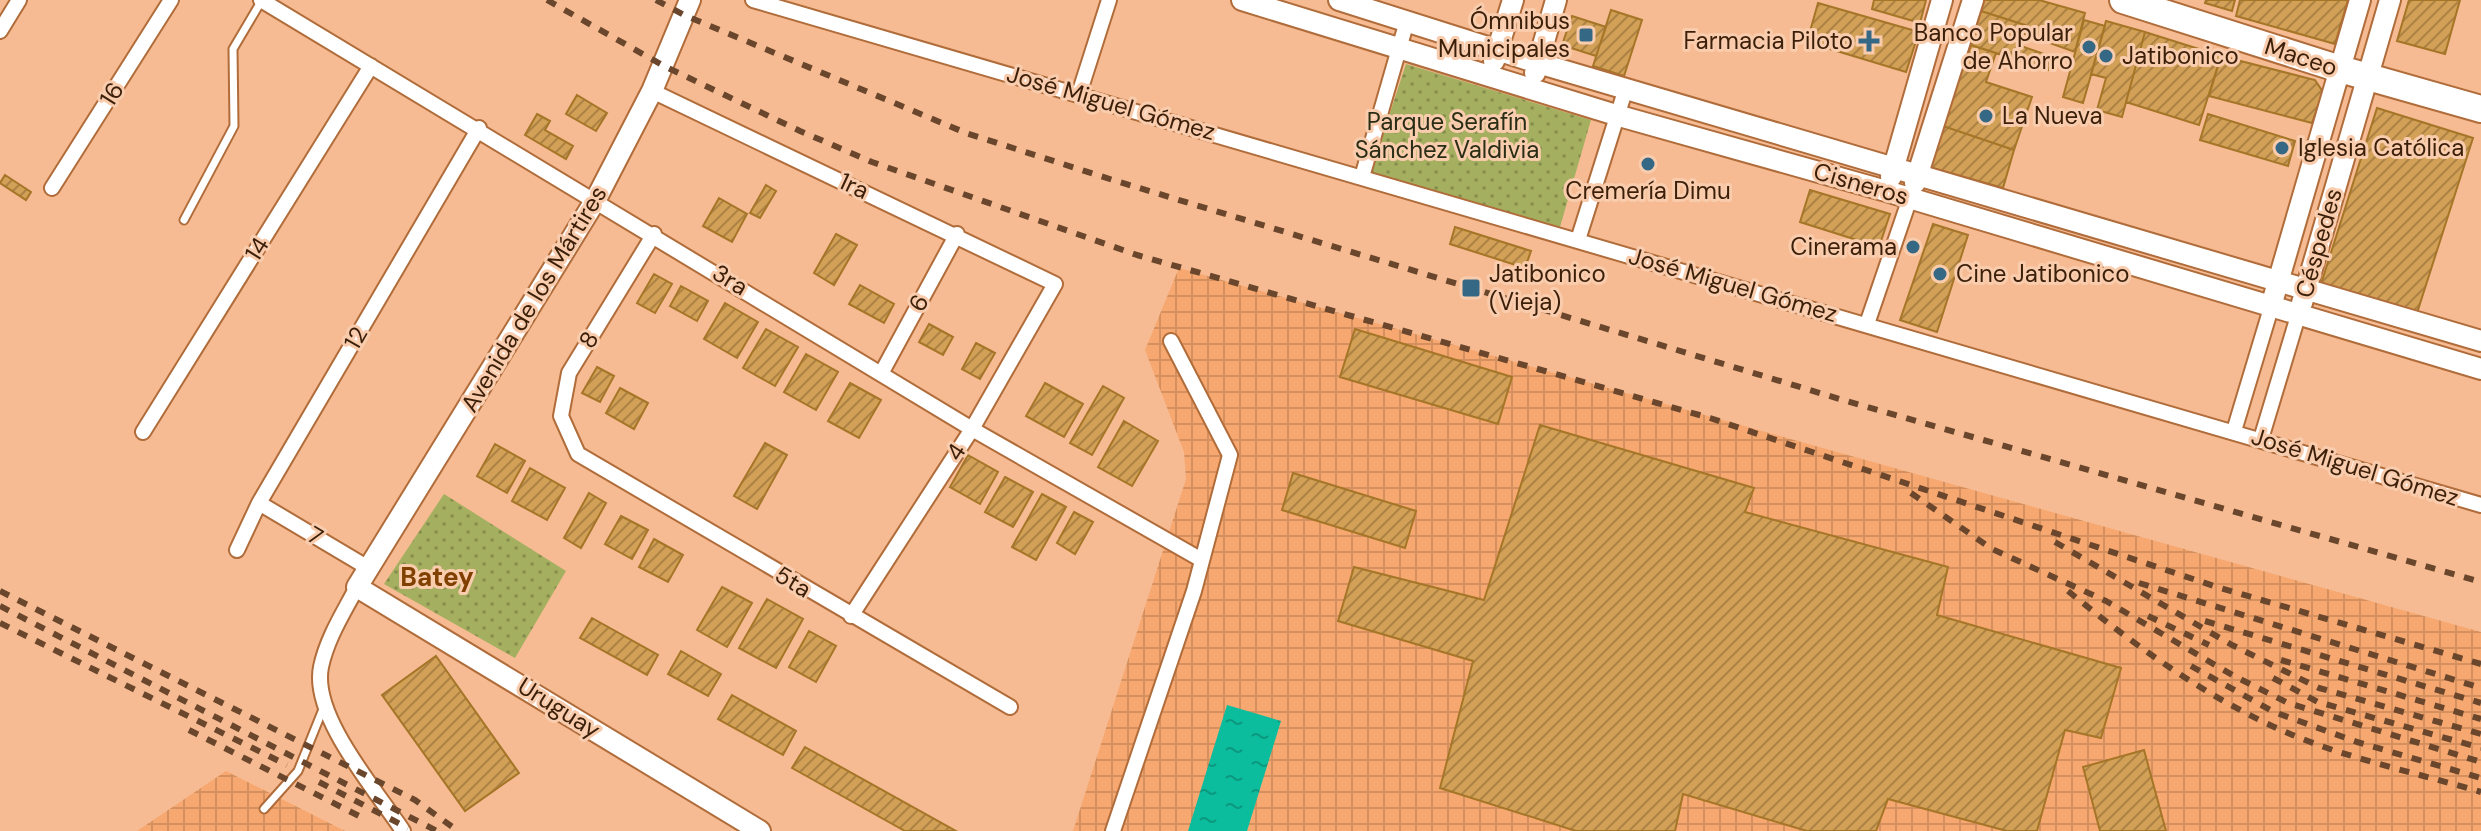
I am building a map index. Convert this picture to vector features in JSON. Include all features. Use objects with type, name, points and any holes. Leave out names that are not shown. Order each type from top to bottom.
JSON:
[{"type":"highway","name":"Maceo","points":[[2123,0],[2340,69],[2481,109]]},
{"type":"street","points":[[0,31],[19,0]]},
{"type":"street","name":"16","points":[[52,188],[171,0]]},
{"type":"street","name":"3ra","points":[[262,0],[479,128],[972,429],[1200,559]]},
{"type":"street","name":"Avenida de los Mártires","points":[[357,587],[595,201],[652,91],[690,0]]},
{"type":"street","name":"José Miguel Gómez","points":[[753,0],[2481,505]]},
{"type":"street","points":[[1079,94],[1109,0]]},
{"type":"street","name":"Cisneros","points":[[1242,0],[1616,115],[1910,198],[2481,369]]},
{"type":"street","name":"Cisneros","points":[[1339,0],[1538,63],[2481,341]]},
{"type":"street","points":[[1490,74],[1513,0]]},
{"type":"street","points":[[1531,88],[1556,0]]},
{"type":"street","points":[[1886,191],[1942,0]]},
{"type":"street","points":[[1867,324],[1919,174],[1973,0]]},
{"type":"street","name":"Céspedes","points":[[2234,431],[2360,0]]},
{"type":"street","name":"Céspedes","points":[[2261,439],[2390,0]]},
{"type":"street","points":[[1362,177],[1407,21]]},
{"type":"street","name":"14","points":[[143,432],[371,66]]},
{"type":"street","points":[[1578,240],[1626,88]]},
{"type":"street","name":"1ra","points":[[652,91],[957,234],[1055,284]]},
{"type":"street","name":"12","points":[[237,550],[259,503],[479,128]]},
{"type":"street","name":"8","points":[[578,454],[561,416],[569,373],[654,234]]},
{"type":"street","name":"6","points":[[882,372],[957,234]]},
{"type":"street","name":"4","points":[[851,616],[972,429],[1055,284]]},
{"type":"street","points":[[1113,831],[1190,603],[1230,455],[1171,341]]},
{"type":"street","name":"5ta","points":[[578,454],[1010,707]]},
{"type":"street","name":"7","points":[[259,503],[370,569]]},
{"type":"street","points":[[357,587],[333,632],[321,667],[320,687],[324,708],[403,831]]},
{"type":"street","name":"Uruguay","points":[[357,587],[760,831]]},
{"type":"lane","points":[[184,220],[234,126],[233,49],[262,0]]},
{"type":"lane","points":[[264,809],[298,771],[324,708]]},
{"type":"shaded area","points":[[1179,268],[2481,632],[2481,831],[1073,831],[1186,479],[1184,452],[1145,350]]},
{"type":"shaded area","points":[[226,771],[345,831],[137,831]]},
{"type":"green space","name":"Parque Serafín Sánchez Valdivia","points":[[1406,64],[1591,120],[1560,227],[1370,174]]},
{"type":"green space","points":[[444,494],[566,571],[515,658],[384,584]]},
{"type":"water","points":[[1227,705],[1281,721],[1247,831],[1188,831]]},
{"type":"building","points":[[1874,0],[1926,0],[1920,23],[1872,9]]},
{"type":"building","points":[[1984,0],[2039,0],[2085,13],[2075,52],[2022,33],[2025,25],[1981,11]]},
{"type":"building","points":[[2206,0],[2235,0],[2232,11],[2205,3]]},
{"type":"building","points":[[2240,0],[2348,0],[2335,44],[2236,16]]},
{"type":"building","points":[[2409,0],[2460,0],[2445,54],[2397,41]]},
{"type":"building","points":[[1818,3],[1919,32],[1906,72],[1807,42]]},
{"type":"building","points":[[1611,10],[1642,20],[1624,76],[1593,66]]},
{"type":"building","points":[[1981,11],[2025,25],[2018,45],[2053,57],[2048,70],[1971,45]]},
{"type":"building","points":[[1572,16],[1606,27],[1596,56],[1562,45]]},
{"type":"building","points":[[2084,20],[2105,26],[2083,103],[2063,97]]},
{"type":"building","points":[[2106,21],[2145,32],[2122,117],[2097,110],[2106,78],[2091,74]]},
{"type":"building","points":[[2145,32],[2221,56],[2199,125],[2126,102]]},
{"type":"building","points":[[1971,45],[1996,53],[1986,82],[2032,97],[2014,150],[1943,126]]},
{"type":"building","points":[[2221,56],[2315,80],[2323,92],[2312,123],[2209,96]]},
{"type":"building","points":[[577,95],[607,113],[596,131],[566,114]]},
{"type":"building","points":[[2377,108],[2473,138],[2417,313],[2321,284]]},
{"type":"building","points":[[537,114],[550,121],[545,130],[573,146],[566,159],[525,135]]},
{"type":"building","points":[[2208,114],[2295,141],[2288,166],[2200,140]]},
{"type":"building","points":[[1943,126],[2014,150],[2003,188],[1929,167]]},
{"type":"building","points":[[5,175],[31,192],[26,200],[0,183]]},
{"type":"building","points":[[766,185],[776,191],[760,218],[750,213]]},
{"type":"building","points":[[1810,190],[1890,214],[1879,247],[1800,222]]},
{"type":"building","points":[[719,198],[747,214],[732,242],[703,226]]},
{"type":"building","points":[[1933,224],[1968,235],[1937,332],[1900,320]]},
{"type":"building","points":[[1455,227],[1531,251],[1525,268],[1450,244]]},
{"type":"building","points":[[836,234],[857,245],[834,285],[814,273]]},
{"type":"building","points":[[654,274],[672,284],[655,313],[637,303]]},
{"type":"building","points":[[860,285],[894,304],[884,323],[849,304]]},
{"type":"building","points":[[681,286],[708,301],[697,321],[670,306]]},
{"type":"building","points":[[725,303],[758,322],[737,358],[704,339]]},
{"type":"building","points":[[929,324],[953,337],[943,355],[919,342]]},
{"type":"building","points":[[766,329],[798,347],[775,386],[743,368]]},
{"type":"building","points":[[1355,329],[1512,377],[1498,424],[1340,377]]},
{"type":"building","points":[[976,343],[995,353],[980,379],[962,369]]},
{"type":"building","points":[[806,354],[838,372],[816,410],[784,392]]},
{"type":"building","points":[[597,367],[614,376],[600,402],[582,393]]},
{"type":"building","points":[[850,383],[881,400],[859,438],[828,421]]},
{"type":"building","points":[[1045,383],[1083,404],[1064,437],[1026,416]]},
{"type":"building","points":[[1103,386],[1124,398],[1092,455],[1070,443]]},
{"type":"building","points":[[620,388],[648,403],[634,429],[606,413]]},
{"type":"building","points":[[1124,421],[1158,441],[1132,486],[1098,467]]},
{"type":"building","points":[[1540,425],[1754,488],[1745,512],[1948,567],[1937,615],[2121,668],[2101,738],[2065,730],[2037,831],[2007,831],[1888,799],[1876,831],[1807,831],[1683,794],[1675,831],[1576,831],[1440,788],[1473,661],[1338,621],[1354,567],[1484,600]]},
{"type":"building","points":[[765,443],[787,455],[757,509],[734,496]]},
{"type":"building","points":[[495,444],[525,461],[507,493],[477,476]]},
{"type":"building","points":[[968,455],[998,472],[980,504],[950,487]]},
{"type":"building","points":[[530,468],[565,488],[547,520],[512,501]]},
{"type":"building","points":[[1293,473],[1416,511],[1405,548],[1282,510]]},
{"type":"building","points":[[1005,477],[1033,492],[1013,527],[985,512]]},
{"type":"building","points":[[589,493],[606,503],[581,548],[564,538]]},
{"type":"building","points":[[1042,494],[1066,507],[1036,560],[1012,547]]},
{"type":"building","points":[[1074,512],[1093,522],[1075,554],[1057,543]]},
{"type":"building","points":[[621,516],[648,530],[632,559],[605,544]]},
{"type":"building","points":[[654,539],[683,555],[668,582],[639,567]]},
{"type":"building","points":[[722,587],[752,603],[727,647],[697,630]]},
{"type":"building","points":[[767,599],[803,619],[776,668],[739,648]]},
{"type":"building","points":[[592,618],[658,655],[647,675],[580,638]]},
{"type":"building","points":[[809,631],[836,646],[816,682],[789,667]]},
{"type":"building","points":[[681,651],[721,674],[708,696],[668,674]]},
{"type":"building","points":[[436,656],[519,773],[465,811],[382,695]]},
{"type":"building","points":[[732,695],[796,731],[783,755],[718,719]]},
{"type":"building","points":[[805,747],[956,831],[905,831],[792,768]]},
{"type":"building","points":[[2144,750],[2166,831],[2100,831],[2083,767]]},
{"type":"railway","points":[[547,0],[664,66],[800,131],[872,162],[1137,255],[1710,418],[2217,587],[2481,664]]},
{"type":"railway","points":[[656,0],[684,15],[966,133],[1116,181],[1843,400],[2481,582]]},
{"type":"railway","points":[[1911,493],[1992,549],[2106,601],[2234,676],[2288,703],[2481,762]]},
{"type":"railway","points":[[2055,542],[2232,645],[2319,688],[2481,734]]},
{"type":"railway","points":[[2139,583],[2481,688]]},
{"type":"railway","points":[[0,591],[415,800],[458,831]]},
{"type":"railway","points":[[2068,591],[2173,670],[2258,719],[2334,750],[2481,792]]},
{"type":"railway","points":[[0,606],[437,831]]},
{"type":"railway","points":[[2148,616],[2209,645]]},
{"type":"railway","points":[[2205,621],[2481,703]]},
{"type":"railway","points":[[0,623],[287,765]]},
{"type":"railway","points":[[2281,660],[2481,719]]},
{"type":"railway","points":[[2191,666],[2274,712],[2357,742],[2481,778]]},
{"type":"railway","points":[[2273,678],[2318,702],[2481,748]]},
{"type":"railway","points":[[189,730],[367,820]]},
{"type":"railway","points":[[319,782],[408,828]]},
{"type":"place","name":"Ómnibus Municipales","points":[[1586,35]]},
{"type":"place","name":"Farmacia Piloto","points":[[1869,41]]},
{"type":"place","name":"Banco Popular de Ahorro","points":[[2089,47]]},
{"type":"place","name":"Jatibonico","points":[[2106,56]]},
{"type":"place","name":"La Nueva","points":[[1986,116]]},
{"type":"place","name":"Iglesia Católica","points":[[2282,148]]},
{"type":"place","name":"Cremería Dimu","points":[[1648,164]]},
{"type":"place","name":"Cinerama","points":[[1913,247]]},
{"type":"place","name":"Cine Jatibonico","points":[[1940,274]]},
{"type":"place","name":"Jatibonico (Vieja)","points":[[1471,288]]},
{"type":"district","name":"Batey","points":[[437,577]]}]
